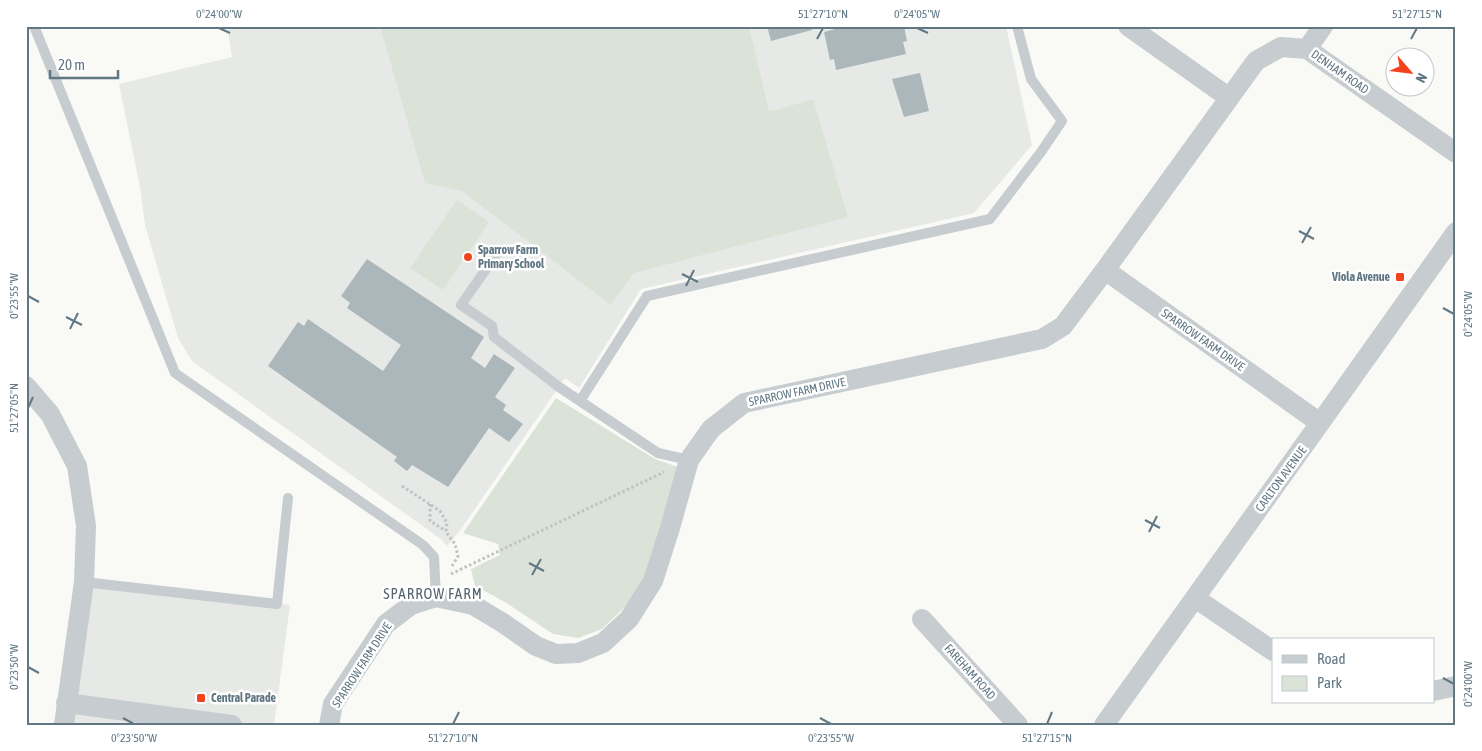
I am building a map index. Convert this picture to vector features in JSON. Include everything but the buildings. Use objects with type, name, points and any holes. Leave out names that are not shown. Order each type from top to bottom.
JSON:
[{"type":"street","points":[[1128,26],[1228,97]]},
{"type":"street","points":[[1307,49],[1322,26]]},
{"type":"street","name":"DENHAM ROAD","points":[[1105,270],[1228,97],[1256,61],[1281,47],[1307,49],[1456,153]]},
{"type":"street","name":"CARLTON AVENUE","points":[[1104,725],[1456,232]]},
{"type":"street","name":"SPARROW FARM DRIVE","points":[[329,725],[333,704],[386,624],[410,605],[436,597],[473,606],[503,623],[536,646],[556,654],[578,653],[603,643],[629,619],[653,581],[689,460],[711,429],[744,403],[1042,339],[1063,326],[1105,270],[1320,423]]},
{"type":"street","points":[[26,386],[50,414],[76,466],[86,526],[84,582],[64,725]]},
{"type":"street","points":[[1195,598],[1272,650]]},
{"type":"street","name":"FAREHAM ROAD","points":[[922,619],[1018,725]]},
{"type":"street","points":[[1434,691],[1456,686]]},
{"type":"street","points":[[66,703],[232,725]]},
{"type":"lane","points":[[34,26],[176,372],[423,545],[434,557],[436,597]]},
{"type":"lane","points":[[580,401],[647,296],[990,219],[1062,121],[1031,79],[1017,26]]},
{"type":"lane","points":[[500,249],[461,304],[492,326],[494,338],[559,387],[658,454],[689,460]]},
{"type":"lane","points":[[84,582],[277,604],[288,498]]},
{"type":"path","points":[[430,504],[430,521],[446,532],[455,544],[458,556],[448,575],[689,460]]},
{"type":"path","points":[[402,486],[440,511],[447,523],[446,532]]},
{"type":"shaded area","name":"Sparrow Farm Primary School","points":[[227,26],[1006,26],[1032,145],[974,213],[641,289],[579,388],[565,378],[459,532],[447,546],[442,540],[192,361],[178,338],[145,225],[140,187],[119,84],[232,57]]},
{"type":"shaded area","points":[[84,582],[290,605],[274,725],[64,725]]},
{"type":"green space","points":[[380,26],[749,26],[769,112],[813,99],[848,217],[634,273],[611,305],[462,191],[425,183]]},
{"type":"green space","points":[[457,200],[489,222],[443,290],[410,268]]},
{"type":"green space","points":[[556,398],[655,459],[681,468],[653,561],[629,603],[602,629],[578,638],[553,634],[505,602],[475,586],[471,569],[500,555],[498,544],[463,533]]},
{"type":"place","name":"Sparrow Farm Primary School","points":[[468,257]]},
{"type":"place","name":"Viola Avenue","points":[[1400,277]]},
{"type":"place","name":"Central Parade","points":[[201,698]]},
{"type":"district","name":"SPARROW FARM","points":[[433,594]]}]
